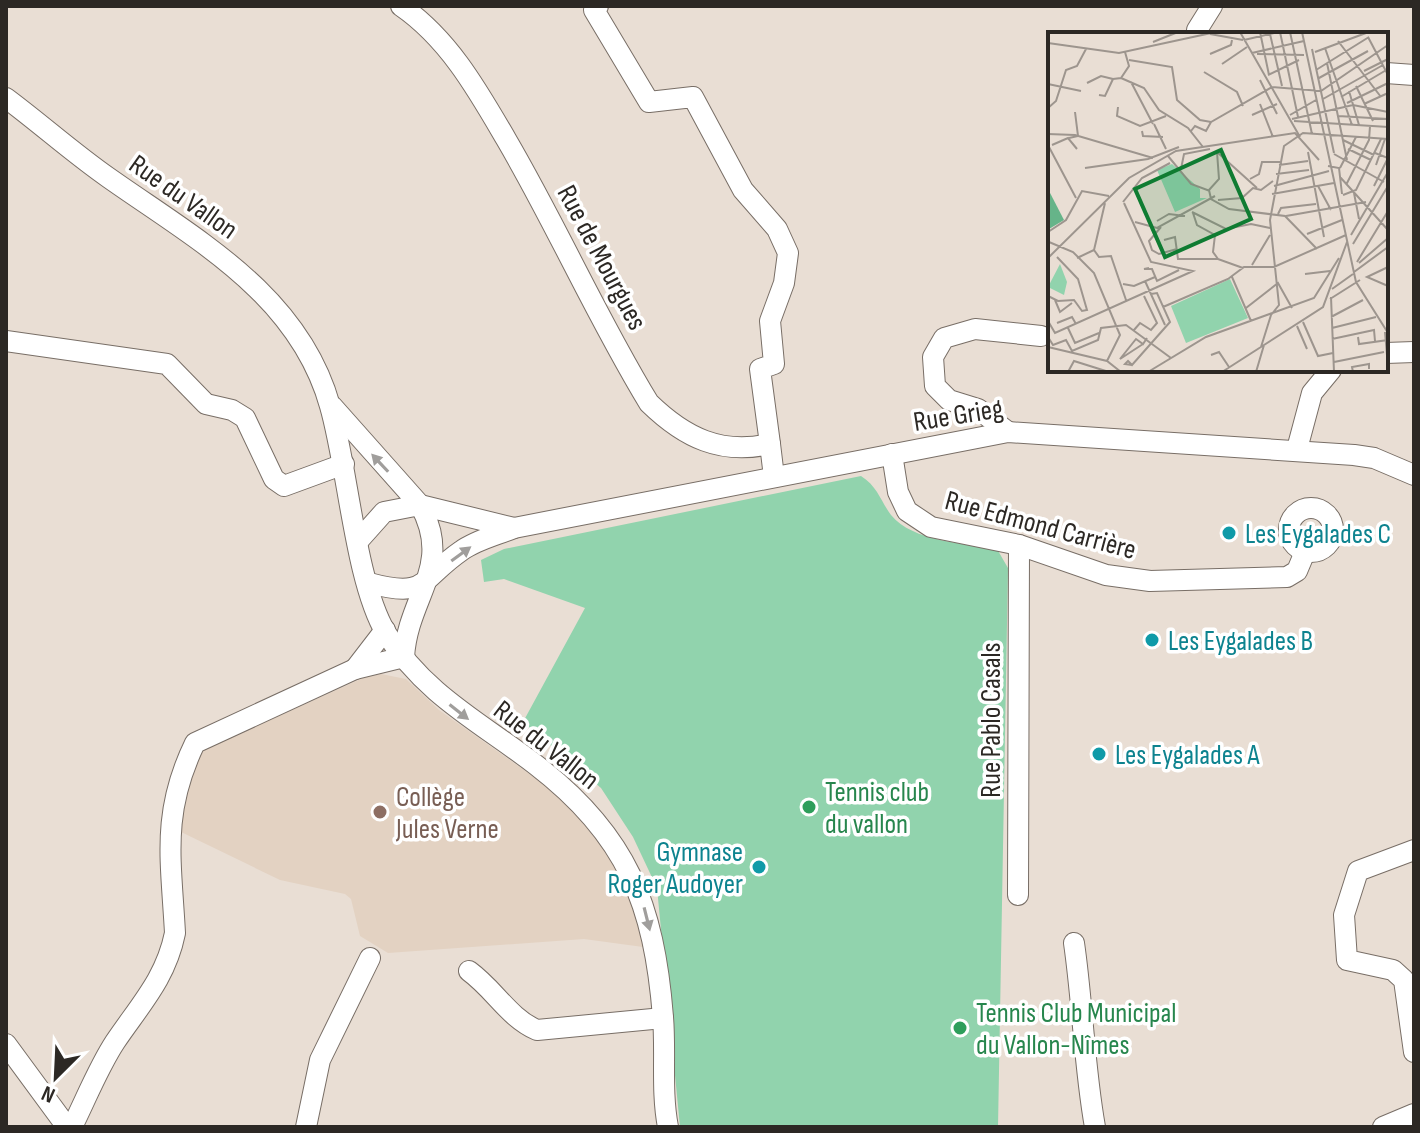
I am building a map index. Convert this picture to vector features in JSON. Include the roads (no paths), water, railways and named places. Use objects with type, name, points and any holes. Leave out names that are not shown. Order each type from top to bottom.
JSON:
[{"type":"street","name":"Rue de Mourgues","points":[[401,6],[427,27],[475,85],[552,218],[649,403],[664,418],[700,441],[745,449],[770,444]]},
{"type":"street","points":[[598,6],[594,10],[649,102],[693,97],[743,190],[777,229],[788,253],[784,283],[770,321],[774,364],[760,369],[774,477]]},
{"type":"street","points":[[1198,32],[1212,6]]},
{"type":"street","points":[[1388,73],[1414,75]]},
{"type":"street","name":"Rue du Vallon","points":[[6,98],[92,166],[242,271],[274,302],[306,348],[330,403],[369,583],[385,630],[438,695],[568,790],[600,824],[621,853],[642,898],[655,950],[663,1018],[665,1123]]},
{"type":"street","points":[[1008,432],[978,409],[949,400],[935,386],[933,357],[944,338],[975,329],[1041,336]]},
{"type":"street","points":[[6,341],[167,364],[206,404],[232,410],[245,418],[274,479],[284,486],[344,464]]},
{"type":"street","points":[[1388,353],[1414,352]]},
{"type":"street","points":[[1297,449],[1312,393],[1329,372]]},
{"type":"street","name":"Rue du Vallon","points":[[330,403],[420,505],[434,541],[433,563],[406,630],[404,657]]},
{"type":"street","name":"Rue Grieg","points":[[423,586],[462,550],[514,528],[1008,432],[1297,449],[1374,458],[1414,475]]},
{"type":"street","name":"Rue Edmond Carrière","points":[[892,454],[898,492],[907,511],[931,527],[1019,545],[1106,575],[1150,581],[1287,577],[1297,571],[1305,552]]},
{"type":"street","name":"Rue Grieg","points":[[359,540],[384,512],[420,505],[514,528]]},
{"type":"street","name":"Rue Pablo Casals","points":[[1018,895],[1019,545]]},
{"type":"street","points":[[369,583],[396,591],[423,586]]},
{"type":"street","points":[[355,669],[385,630]]},
{"type":"street","points":[[6,1044],[70,1127],[113,1044],[162,977],[172,950],[175,933],[168,825],[183,767],[195,743],[355,669],[404,657]]},
{"type":"street","points":[[1414,850],[1358,871],[1344,915],[1347,960],[1393,970],[1404,980],[1414,1052]]},
{"type":"street","points":[[1074,943],[1083,1007],[1084,1066],[1095,1127]]},
{"type":"street","points":[[306,1127],[320,1060],[370,958]]},
{"type":"street","points":[[469,971],[492,987],[518,1022],[537,1030],[663,1018]]},
{"type":"street","points":[[1383,1127],[1414,1114]]},
{"type":"place","name":"Les Eygalades C","points":[[1229,533]]},
{"type":"place","name":"Les Eygalades B","points":[[1152,640]]},
{"type":"place","name":"Les Eygalades A","points":[[1099,754]]},
{"type":"place","name":"Tennis club du vallon","points":[[809,807]]},
{"type":"place","name":"Collège Jules Verne","points":[[380,812]]},
{"type":"place","name":"Gymnase Roger Audoyer","points":[[759,867]]},
{"type":"place","name":"Tennis Club Municipal du Vallon-Nîmes","points":[[960,1028]]}]
